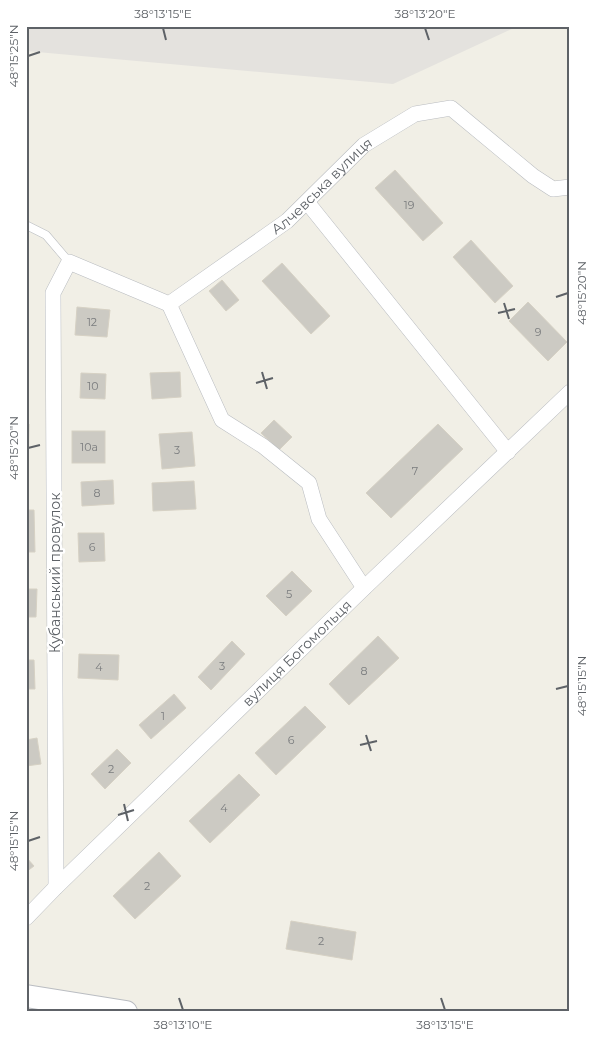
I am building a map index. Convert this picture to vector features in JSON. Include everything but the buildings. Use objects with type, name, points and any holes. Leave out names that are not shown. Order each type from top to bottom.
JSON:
[{"type":"street","name":"Алчевська вулиця","points":[[169,304],[288,221],[364,145],[415,114],[451,108],[533,176],[553,189],[570,187]]},
{"type":"street","points":[[307,202],[508,452]]},
{"type":"street","points":[[69,262],[169,304],[222,420],[264,446],[309,483],[319,519],[364,588]]},
{"type":"street","name":"Кубанський провулок","points":[[56,888],[53,293],[69,262]]},
{"type":"street","name":"вулиця Богомольця","points":[[26,918],[364,588],[570,392]]},
{"type":"street","points":[[26,996],[126,1012]]},
{"type":"lane","points":[[26,226],[46,235],[69,262]]},
{"type":"shaded area","points":[[26,26],[518,26],[393,84],[26,51]]}]
